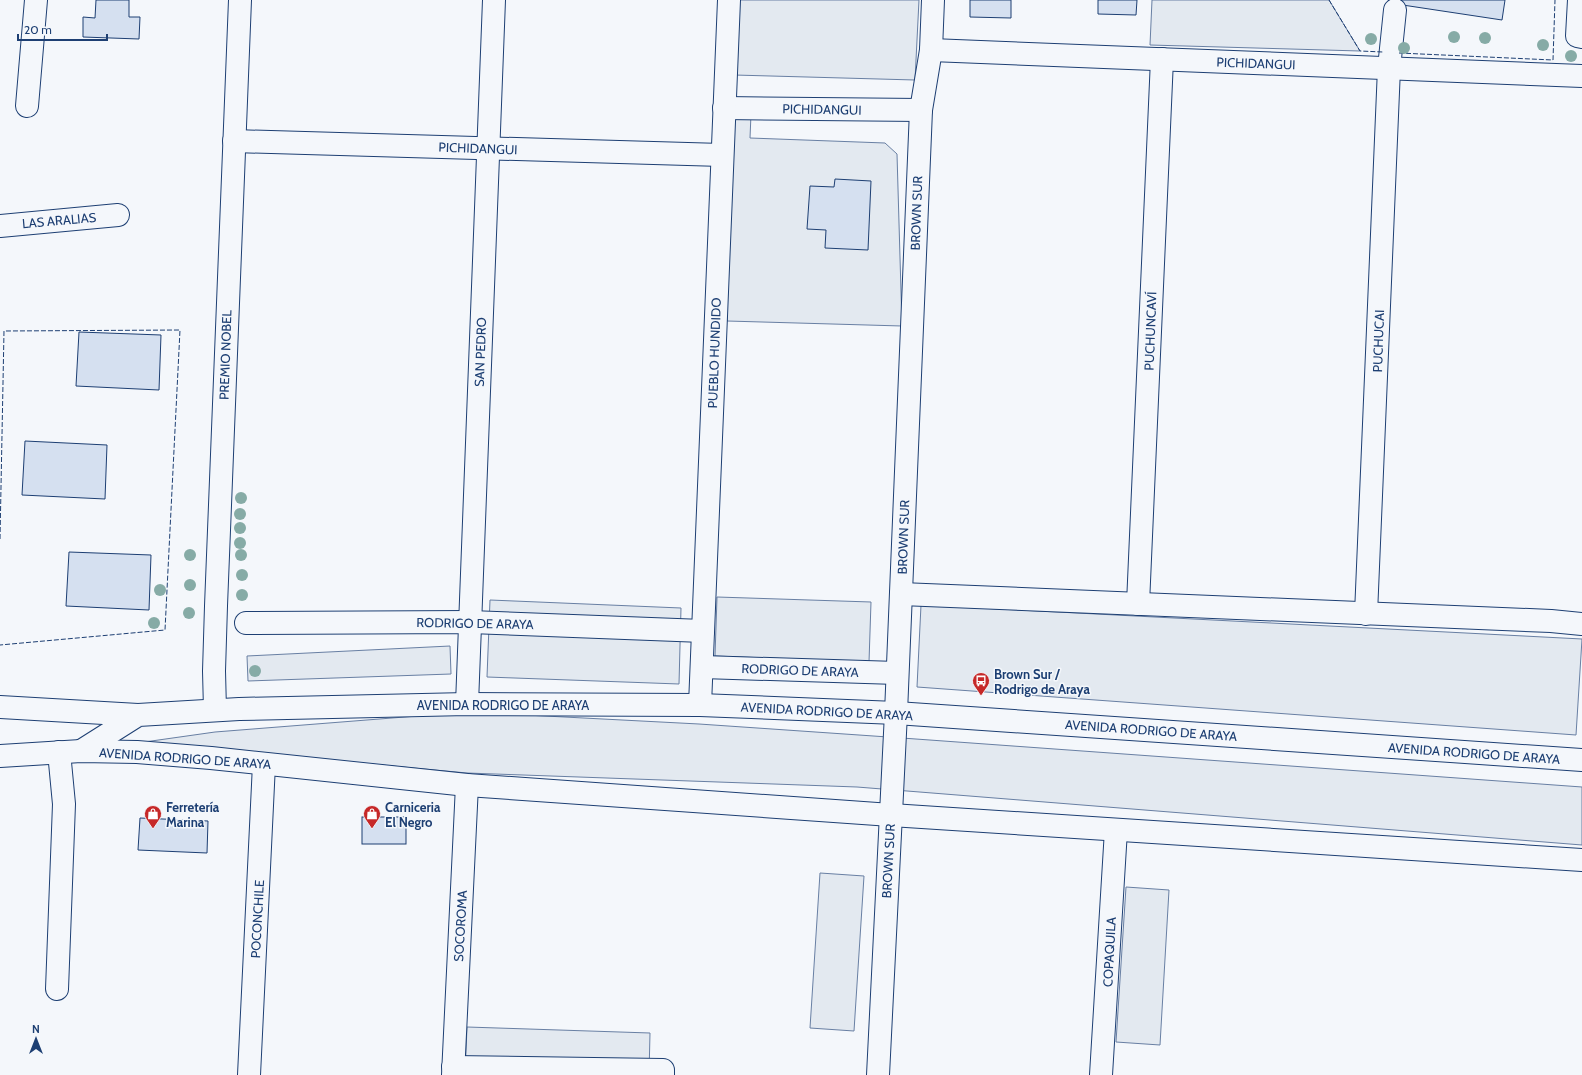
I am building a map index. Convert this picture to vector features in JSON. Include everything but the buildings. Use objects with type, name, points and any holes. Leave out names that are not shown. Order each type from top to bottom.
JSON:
[{"type":"street","points":[[27,106],[36,0]]},
{"type":"street","name":"PREMIO NOBEL","points":[[215,710],[214,670],[216,612],[240,0]]},
{"type":"street","name":"SAN PEDRO","points":[[467,704],[494,0]]},
{"type":"street","name":"PUEBLO HUNDIDO","points":[[700,705],[729,0]]},
{"type":"street","name":"BROWN SUR","points":[[878,1075],[898,674],[921,110],[931,50],[933,0]]},
{"type":"street","points":[[1579,0],[1577,36],[1582,37]]},
{"type":"street","name":"PUCHUCAI","points":[[1366,614],[1389,68],[1395,10]]},
{"type":"street","name":"PICHIDANGUI","points":[[931,50],[1582,76]]},
{"type":"street","name":"PUCHUNCAVÍ","points":[[1138,604],[1162,59]]},
{"type":"street","name":"PICHIDANGUI","points":[[724,108],[921,110]]},
{"type":"street","name":"PICHIDANGUI","points":[[234,141],[722,155]]},
{"type":"street","name":"LAS ARALIAS","points":[[0,226],[118,215]]},
{"type":"street","points":[[901,594],[1551,621],[1582,624]]},
{"type":"street","name":"RODRIGO DE ARAYA","points":[[246,623],[470,622],[703,630]]},
{"type":"street","name":"RODRIGO DE ARAYA","points":[[702,667],[898,674]]},
{"type":"street","name":"AVENIDA RODRIGO DE ARAYA","points":[[81,750],[138,715],[215,710],[467,704],[700,705],[896,713],[1582,760]]},
{"type":"street","points":[[0,707],[138,715]]},
{"type":"street","name":"AVENIDA RODRIGO DE ARAYA","points":[[0,756],[81,750],[137,752],[467,785],[891,815],[1582,860]]},
{"type":"street","points":[[57,989],[64,804],[59,752]]},
{"type":"street","name":"POCONCHILE","points":[[249,1075],[264,764]]},
{"type":"street","name":"SOCOROMA","points":[[467,785],[453,1071],[663,1072]]},
{"type":"street","name":"COPAQUILA","points":[[1102,1075],[1116,830]]},
{"type":"shaded area","points":[[736,0],[919,0],[915,80],[734,75]]},
{"type":"shaded area","points":[[1152,0],[1329,0],[1360,51],[1150,45]]},
{"type":"shaded area","points":[[751,114],[750,138],[885,143],[897,154],[902,326],[727,321],[732,120]]},
{"type":"shaded area","points":[[717,597],[871,602],[869,662],[715,656]]},
{"type":"shaded area","points":[[490,600],[681,608],[679,684],[487,677]]},
{"type":"shaded area","points":[[921,605],[1582,639],[1576,735],[917,687]]},
{"type":"shaded area","points":[[450,646],[451,674],[248,681],[247,656]]},
{"type":"shaded area","points":[[468,712],[699,724],[1582,787],[1582,845],[857,787],[467,773],[263,754],[109,747],[215,732]]},
{"type":"shaded area","points":[[820,873],[864,876],[854,1031],[810,1028]]},
{"type":"shaded area","points":[[1126,887],[1169,890],[1160,1045],[1116,1042]]},
{"type":"shaded area","points":[[467,1027],[650,1033],[649,1075],[465,1075]]},
{"type":"fence","points":[[1329,0],[1360,51],[1383,52]]},
{"type":"fence","points":[[1399,53],[1553,60],[1555,0]]},
{"type":"fence","points":[[0,539],[4,331],[180,330],[165,630],[0,645]]},
{"type":"place","name":"Brown Sur / Rodrigo de Araya","points":[[981,696]]},
{"type":"place","name":"Ferretería Marina","points":[[153,829]]},
{"type":"place","name":"Carniceria El Negro","points":[[372,829]]}]
